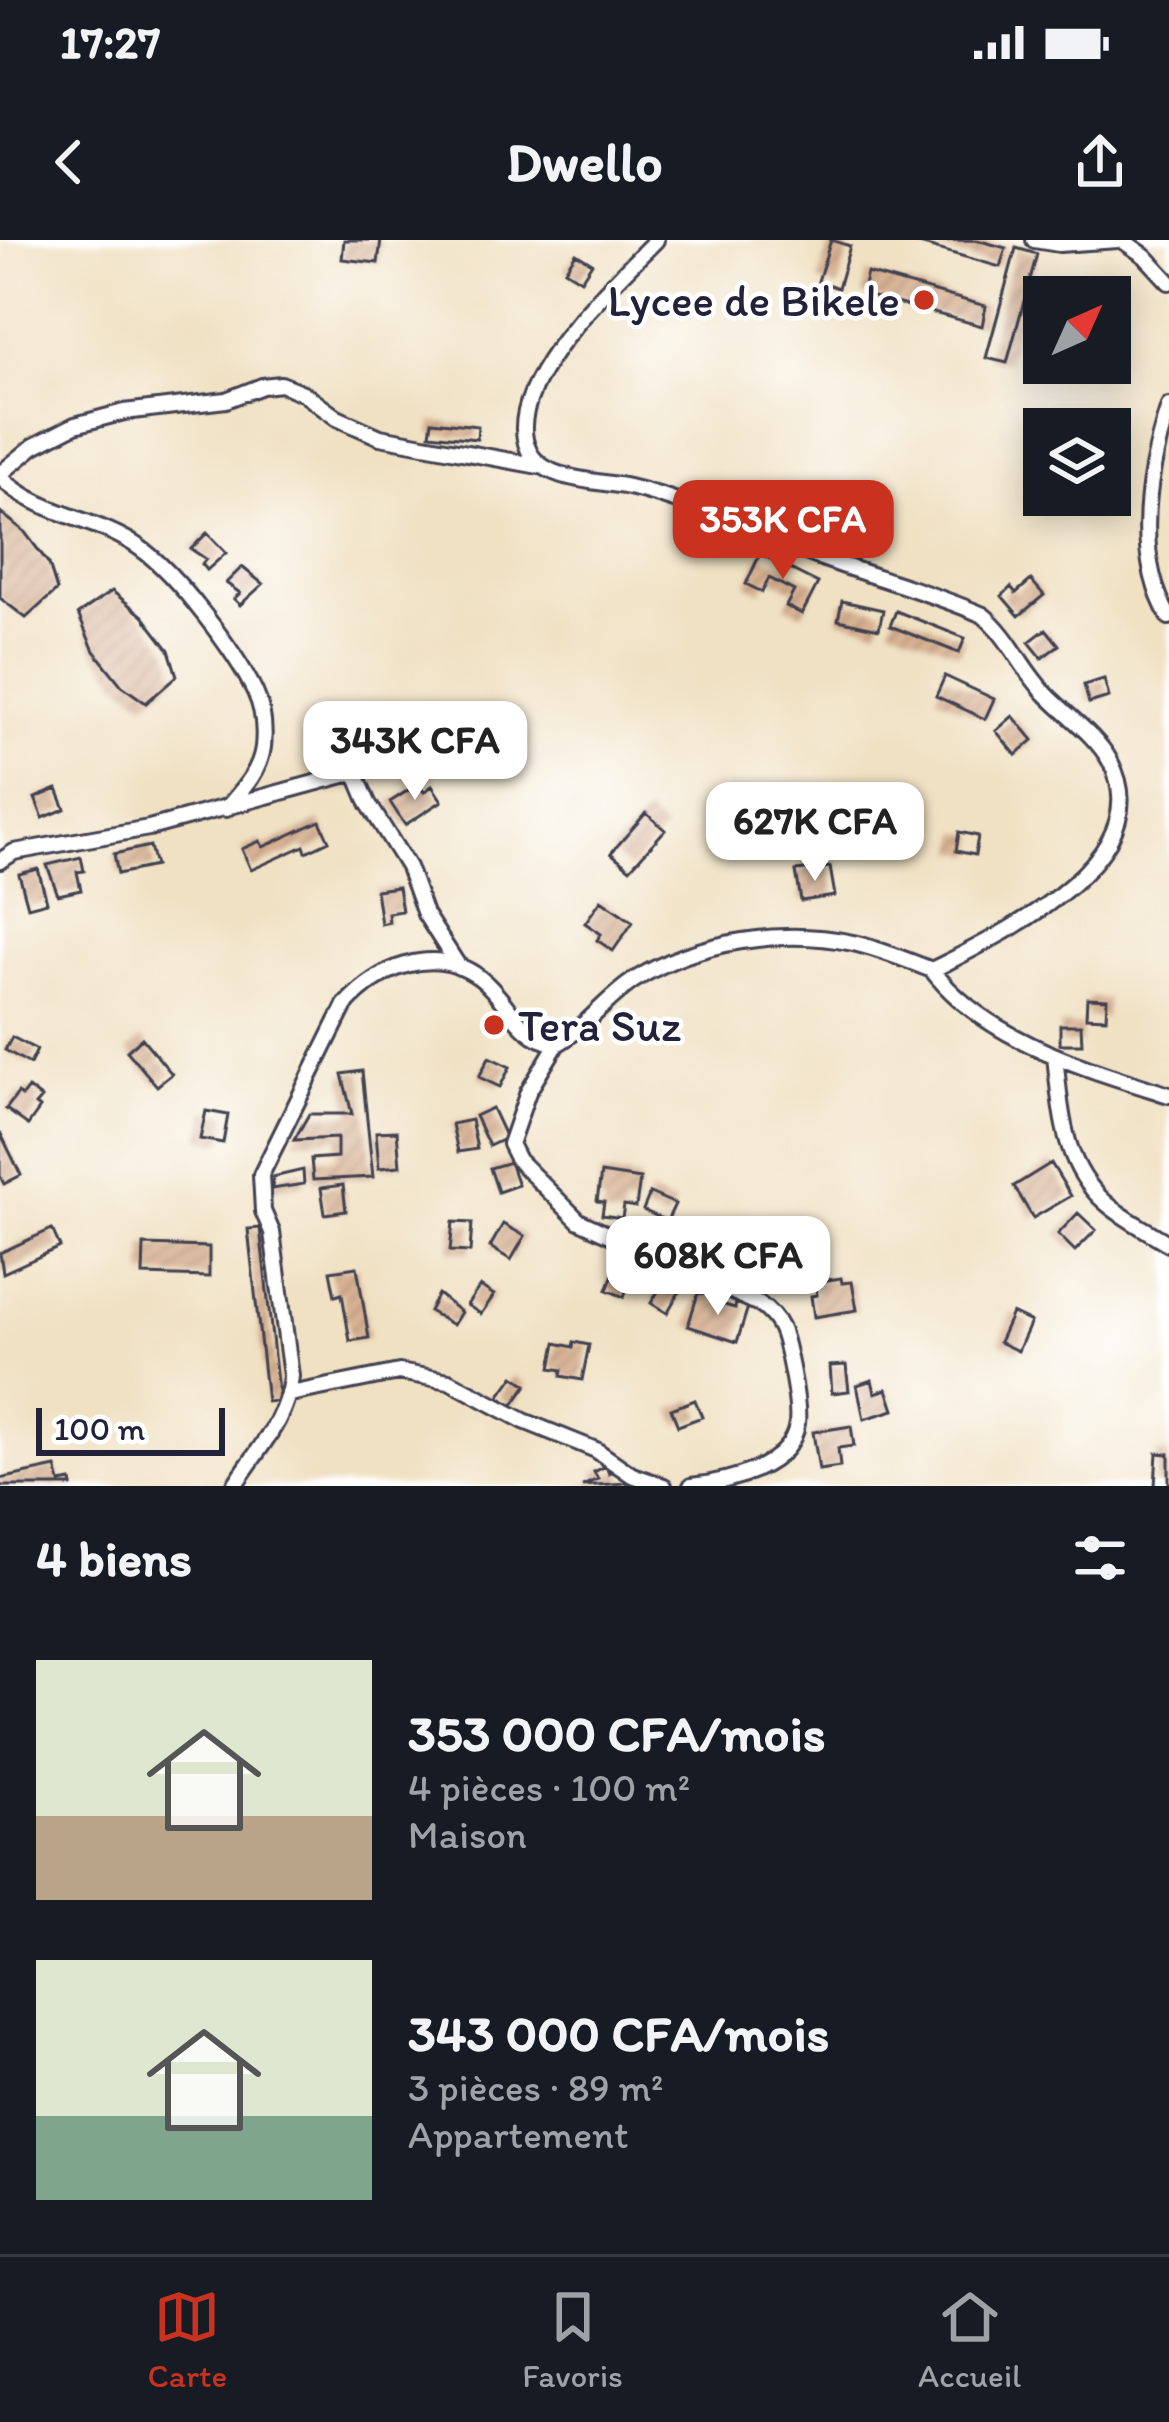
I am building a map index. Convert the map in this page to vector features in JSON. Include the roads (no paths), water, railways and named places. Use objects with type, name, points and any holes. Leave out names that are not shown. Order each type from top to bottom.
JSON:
[{"type":"street","points":[[542,466],[529,453],[524,434],[536,385],[548,361],[656,240]]},
{"type":"street","points":[[1034,240],[1059,244],[1120,240],[1145,256],[1169,282]]},
{"type":"street","points":[[226,809],[260,762],[264,725],[255,692],[221,638],[140,548],[50,510],[14,491],[0,476],[34,446],[75,425],[124,412],[226,400],[281,384],[380,437],[542,466],[651,494],[983,615],[997,626],[1041,690],[1111,762],[1119,789],[1118,816],[1113,841],[1099,860],[1044,904],[932,970]]},
{"type":"street","points":[[1169,406],[1148,510],[1150,576],[1169,617]]},
{"type":"street","points":[[0,861],[14,851],[149,828],[355,772],[368,803],[408,867],[425,914],[459,967],[492,990],[524,1030],[557,1044]]},
{"type":"street","points":[[691,1486],[722,1483],[753,1470],[790,1442],[797,1425],[783,1326],[759,1304],[579,1222],[518,1160],[510,1144],[518,1115],[557,1044],[633,980],[699,950],[724,944],[839,940],[932,970],[972,1009],[1055,1056],[1169,1095]]},
{"type":"street","points":[[234,1486],[275,1426],[290,1394],[261,1175],[345,1005],[364,985],[404,964],[459,967]]},
{"type":"street","points":[[1055,1056],[1062,1122],[1071,1156],[1084,1178],[1106,1203],[1169,1244]]},
{"type":"street","points":[[290,1394],[399,1372],[449,1381],[664,1486]]},
{"type":"place","name":"Lycee de Bikele","points":[[924,300]]},
{"type":"place","name":"Tera Suz","points":[[494,1025]]}]
